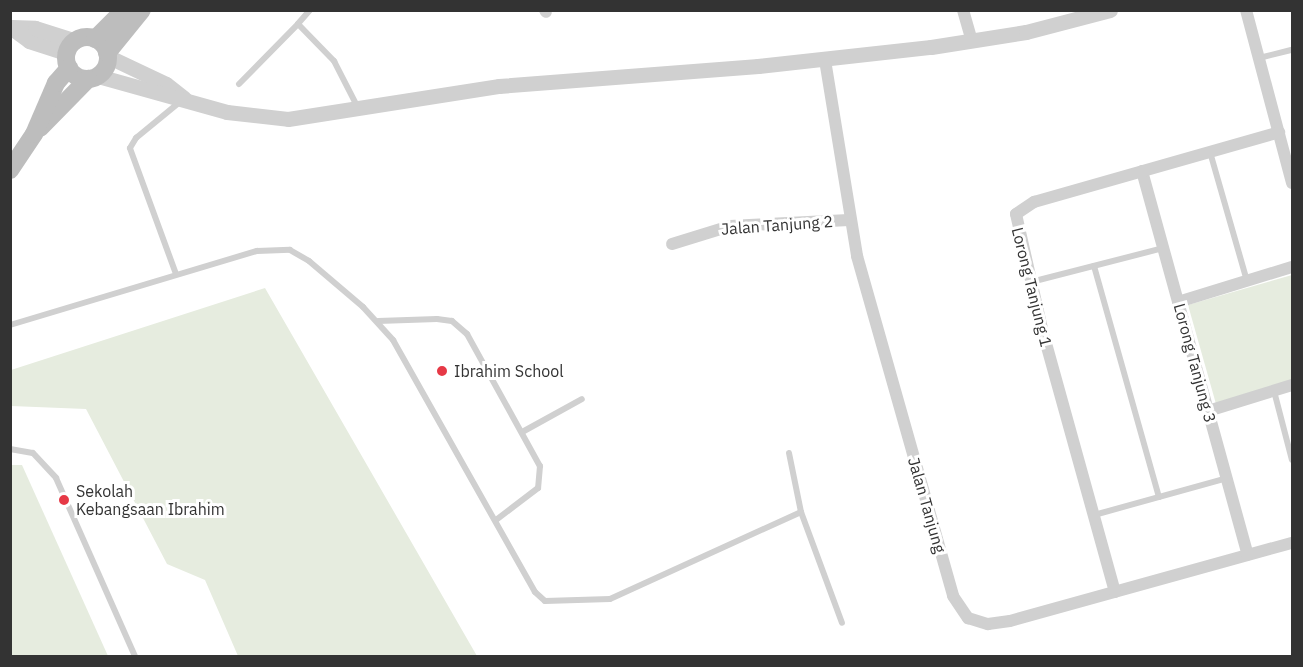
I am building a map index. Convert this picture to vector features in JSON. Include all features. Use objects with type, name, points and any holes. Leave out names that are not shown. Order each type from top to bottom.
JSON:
[{"type":"main road","points":[[34,134],[106,66],[103,49],[124,10]]},
{"type":"main road","points":[[70,54],[103,49],[142,10]]},
{"type":"main road","points":[[70,54],[77,76],[93,77]]},
{"type":"main road","points":[[10,170],[34,134],[70,54]]},
{"type":"street","points":[[963,10],[972,41]]},
{"type":"street","points":[[93,77],[184,98],[227,112],[269,119],[498,86],[825,60],[972,41],[1026,32],[1110,10]]},
{"type":"street","points":[[1246,10],[1293,183]]},
{"type":"street","points":[[11,27],[29,41],[70,54]]},
{"type":"street","points":[[103,49],[166,84],[184,98]]},
{"type":"street","name":"Jalan Tanjung","points":[[825,60],[849,220],[933,529],[959,606],[968,618],[988,624],[1293,543]]},
{"type":"street","name":"Lorong Tanjung 1","points":[[1115,592],[1016,221],[1021,209],[1142,171],[1279,132]]},
{"type":"street","name":"Lorong Tanjung 3","points":[[1142,171],[1248,555]]},
{"type":"street","name":"Jalan Tanjung 2","points":[[672,244],[730,226],[849,220]]},
{"type":"street","points":[[1179,302],[1293,267]]},
{"type":"street","points":[[1208,411],[1293,385]]},
{"type":"lane","points":[[239,84],[310,10]]},
{"type":"lane","points":[[298,24],[334,61],[357,106]]},
{"type":"lane","points":[[1259,58],[1293,50]]},
{"type":"lane","points":[[176,274],[130,147],[136,138],[184,98]]},
{"type":"lane","points":[[1210,152],[1247,281]]},
{"type":"lane","points":[[1031,282],[1164,248]]},
{"type":"lane","points":[[10,325],[257,250],[290,250],[309,261],[378,321],[412,369],[540,599],[589,601],[610,599],[801,512]]},
{"type":"lane","points":[[1094,266],[1159,496]]},
{"type":"lane","points":[[378,321],[452,321],[467,334],[524,431],[542,477],[524,502],[496,520]]},
{"type":"lane","points":[[1274,390],[1293,460]]},
{"type":"lane","points":[[524,431],[582,399]]},
{"type":"lane","points":[[10,449],[33,453],[56,478],[135,657]]},
{"type":"lane","points":[[789,453],[801,512],[842,622]]},
{"type":"lane","points":[[1094,514],[1228,477]]},
{"type":"shaded area","points":[[1292,275],[1292,380],[1216,404],[1188,305]]},
{"type":"shaded area","points":[[265,288],[477,656],[238,656],[205,580],[167,564],[86,409],[11,406],[11,370]]},
{"type":"shaded area","points":[[10,465],[22,465],[108,656],[11,656]]},
{"type":"place","name":"Ibrahim School","points":[[442,371]]},
{"type":"place","name":"Sekolah Kebangsaan Ibrahim","points":[[64,500]]}]
